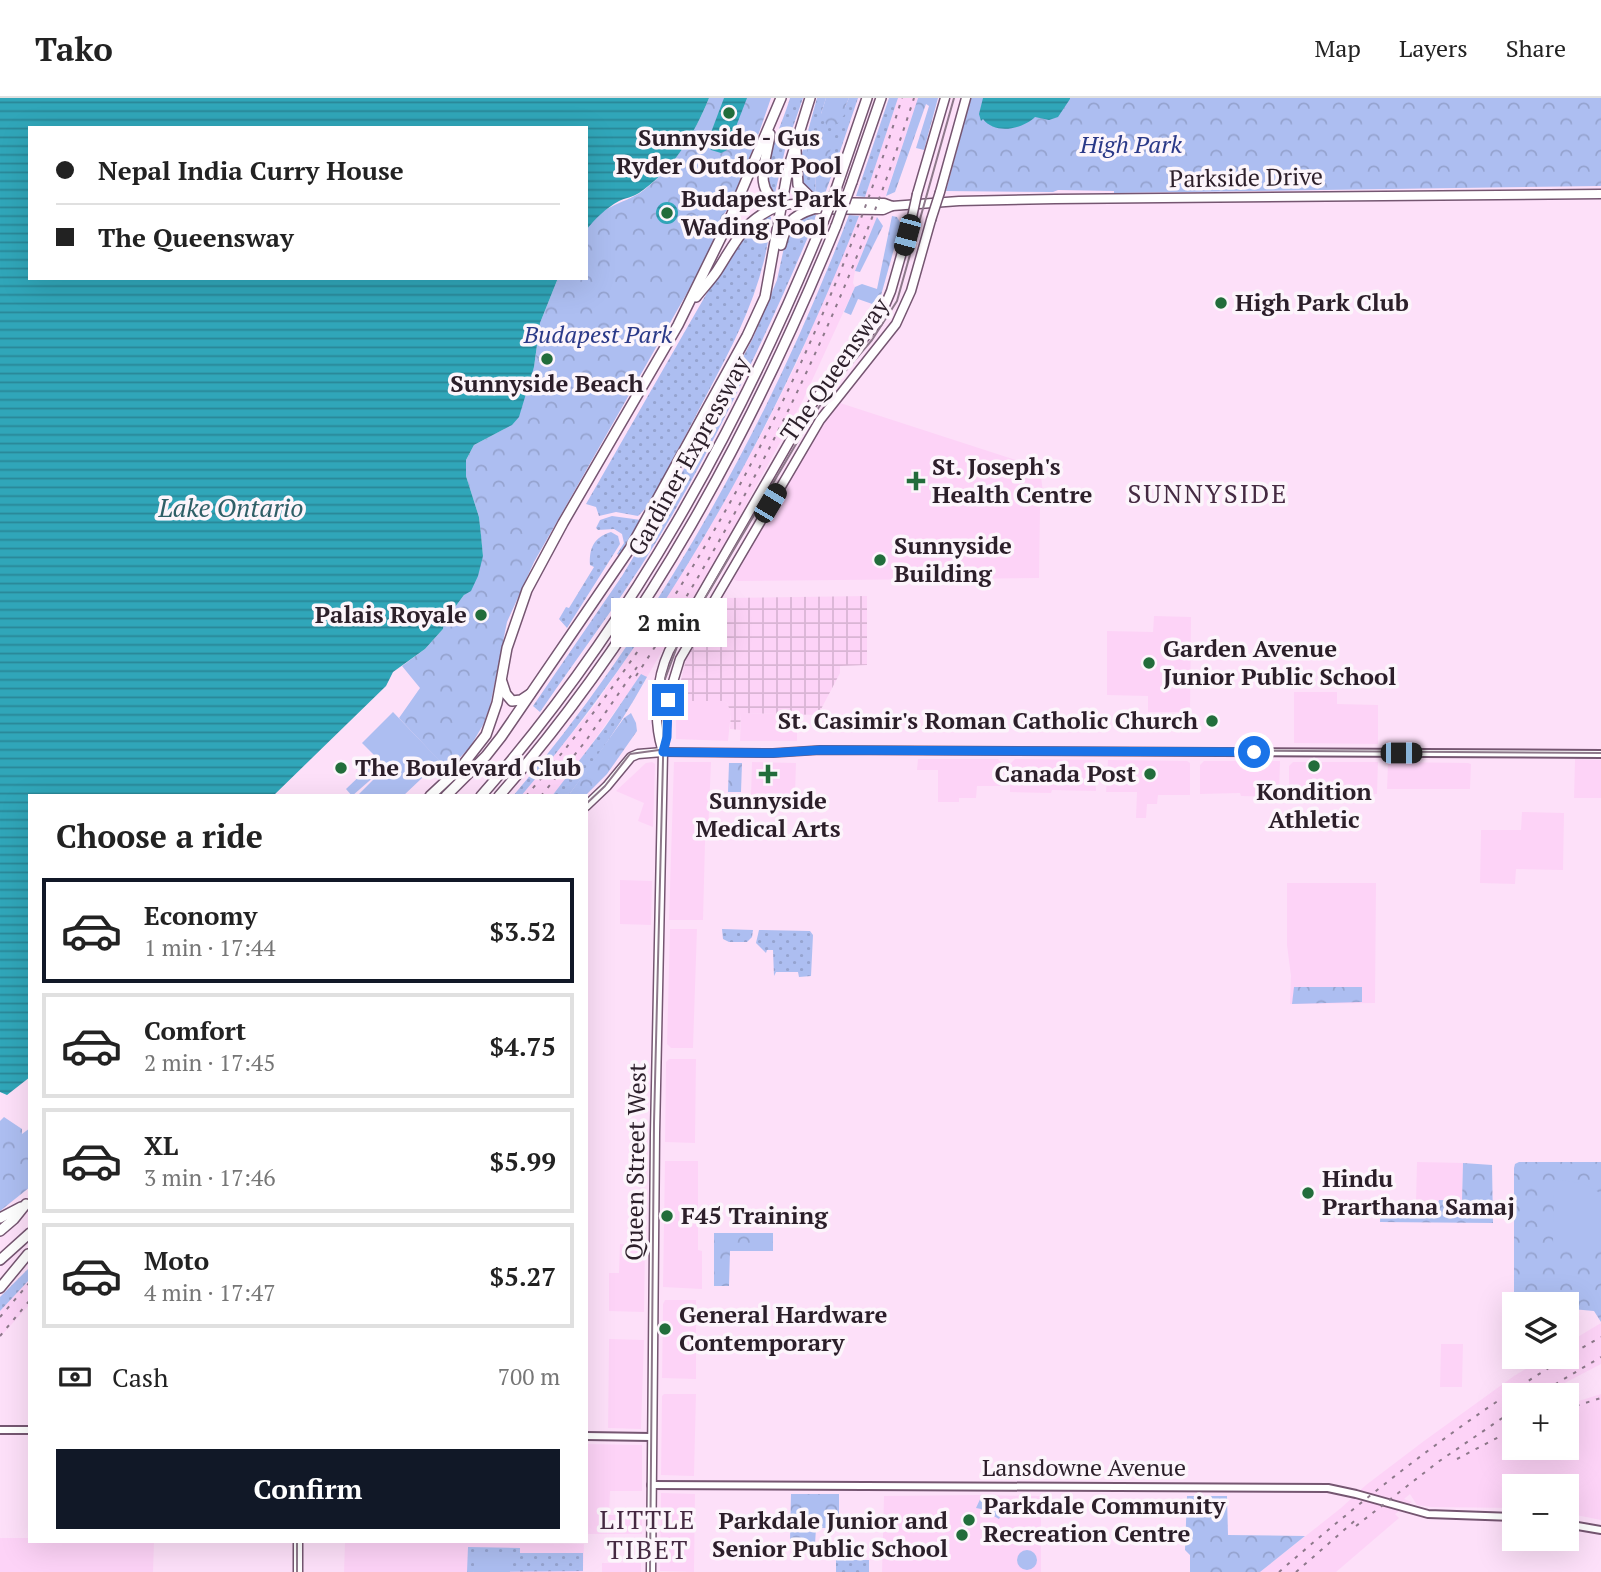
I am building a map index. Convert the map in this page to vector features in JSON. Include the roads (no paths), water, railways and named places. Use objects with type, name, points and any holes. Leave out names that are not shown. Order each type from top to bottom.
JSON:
[{"type":"highway","points":[[432,794],[462,766],[486,735],[494,715],[506,652],[517,615],[544,556],[686,310],[729,223],[781,98]]},
{"type":"highway","points":[[765,297],[796,138],[810,98]]},
{"type":"highway","name":"Gardiner Expressway","points":[[483,794],[577,677],[635,593],[719,449],[762,365],[823,222],[867,98]]},
{"type":"highway","name":"Gardiner Expressway","points":[[501,794],[561,720],[613,649],[703,506],[779,359],[836,226],[881,98]]},
{"type":"highway","points":[[772,122],[762,178],[772,201],[781,205]]},
{"type":"highway","points":[[796,138],[798,185],[804,193],[821,202]]},
{"type":"highway","points":[[686,310],[716,273],[747,225],[781,205]]},
{"type":"highway","points":[[448,794],[486,756],[534,692],[611,579],[653,511],[747,337],[776,269],[788,223],[796,215],[813,209]]},
{"type":"highway","points":[[501,681],[512,701],[520,700],[534,692]]},
{"type":"highway","points":[[0,1218],[28,1203]]},
{"type":"highway","points":[[0,1231],[15,1219],[28,1203]]},
{"type":"highway","points":[[0,1255],[28,1235]]},
{"type":"highway","points":[[0,1260],[28,1235]]},
{"type":"highway","points":[[0,1278],[28,1254]]},
{"type":"highway","points":[[0,1288],[28,1254]]},
{"type":"main road","name":"The Queensway","points":[[663,752],[658,732],[658,702],[663,666],[669,651],[806,413],[835,372],[878,322],[891,291],[945,98]]},
{"type":"main road","name":"The Queensway","points":[[663,752],[667,737],[669,695],[680,659],[820,420],[896,324],[911,291],[966,98]]},
{"type":"main road","name":"Parkside Drive","points":[[781,205],[821,202],[892,205],[1055,199],[1601,194]]},
{"type":"main road","name":"Parkside Drive","points":[[781,205],[787,208],[883,210],[892,205]]},
{"type":"main road","points":[[588,804],[607,786],[628,759],[634,755],[663,752]]},
{"type":"main road","name":"Queen Street West","points":[[651,1572],[663,752]]},
{"type":"main road","points":[[298,1543],[298,1572]]},
{"type":"street","points":[[663,752],[764,753],[820,750],[1601,754]]},
{"type":"street","points":[[0,1430],[28,1430]]},
{"type":"street","points":[[588,1436],[651,1437]]},
{"type":"street","name":"Lansdowne Avenue","points":[[651,1485],[1328,1488],[1345,1490],[1428,1514],[1502,1517]]},
{"type":"street","points":[[1579,1526],[1601,1530]]},
{"type":"water","name":"Lake Ontario","points":[[0,98],[709,98],[681,151],[662,174],[639,193],[610,207],[588,228],[588,126],[28,126],[28,280],[557,280],[540,323],[534,367],[519,417],[512,425],[474,445],[466,460],[466,476],[479,517],[481,535],[483,556],[478,576],[471,591],[464,595],[444,622],[443,629],[425,649],[393,672],[386,686],[275,794],[28,794],[28,1079],[7,1095],[0,1092]]},
{"type":"water","name":"Sunnyside - Gus Ryder Outdoor Pool","points":[[724,98],[747,98],[727,150],[721,153],[711,150],[707,143]]},
{"type":"water","points":[[983,98],[1070,99],[1058,117],[1049,120],[1035,117],[1023,125],[1002,129],[983,119],[981,121],[979,114]]},
{"type":"water","name":"Budapest Park Wading Pool","points":[[667,202],[675,205],[678,213],[675,221],[667,224],[659,221],[656,213],[659,205]]},
{"type":"tram line","points":[[650,1572],[654,1123],[665,679],[678,644],[812,417],[841,376],[872,340],[897,301],[954,98]]},
{"type":"tram line","points":[[588,802],[605,786],[630,754],[659,750],[777,751],[829,748],[1601,753]]},
{"type":"tram line","points":[[297,1543],[297,1572]]},
{"type":"railway","points":[[528,794],[589,719],[647,638],[700,554],[750,466],[835,285],[871,192],[902,98]]},
{"type":"railway","points":[[636,676],[720,539],[795,397],[859,250],[914,98]]},
{"type":"railway","points":[[543,794],[585,742],[637,667]]},
{"type":"railway","points":[[0,1317],[28,1284]]},
{"type":"railway","points":[[0,1336],[28,1302]]},
{"type":"railway","points":[[1279,1572],[1355,1507],[1434,1446],[1516,1389],[1601,1337]]},
{"type":"railway","points":[[1557,1383],[1601,1357]]},
{"type":"railway","points":[[1579,1405],[1601,1398]]},
{"type":"railway","points":[[1356,1526],[1438,1462],[1502,1418]]},
{"type":"railway","points":[[1457,1459],[1502,1435]]},
{"type":"railway","points":[[1296,1572],[1359,1517]]},
{"type":"place","name":"Sunnyside - Gus Ryder Outdoor Pool","points":[[729,113]]},
{"type":"place","name":"Budapest Park Wading Pool","points":[[667,213]]},
{"type":"place","name":"High Park Club","points":[[1221,303]]},
{"type":"place","name":"Sunnyside Beach","points":[[547,359]]},
{"type":"place","name":"St. Joseph's Health Centre","points":[[916,481]]},
{"type":"place","name":"Sunnyside Building","points":[[880,560]]},
{"type":"place","name":"Palais Royale","points":[[481,615]]},
{"type":"place","name":"Garden Avenue Junior Public School","points":[[1149,663]]},
{"type":"place","name":"St. Casimir's Roman Catholic Church","points":[[1212,721]]},
{"type":"place","name":"Kondition Athletic","points":[[1314,766]]},
{"type":"place","name":"The Boulevard Club","points":[[341,768]]},
{"type":"place","name":"Sunnyside Medical Arts","points":[[768,774]]},
{"type":"place","name":"Canada Post","points":[[1150,774]]},
{"type":"place","name":"Hindu Prarthana Samaj","points":[[1308,1193]]},
{"type":"place","name":"F45 Training","points":[[667,1216]]},
{"type":"place","name":"General Hardware Contemporary","points":[[665,1329]]},
{"type":"place","name":"Parkdale Community Recreation Centre","points":[[969,1520]]},
{"type":"place","name":"Parkdale Junior and Senior Public School","points":[[962,1535]]},
{"type":"district","name":"SUNNYSIDE","points":[[1208,494]]},
{"type":"district","name":"LITTLE TIBET","points":[[648,1535]]},
{"type":"park label","name":"High Park","points":[[1131,145]]},
{"type":"park label","name":"Budapest Park","points":[[598,335]]}]
